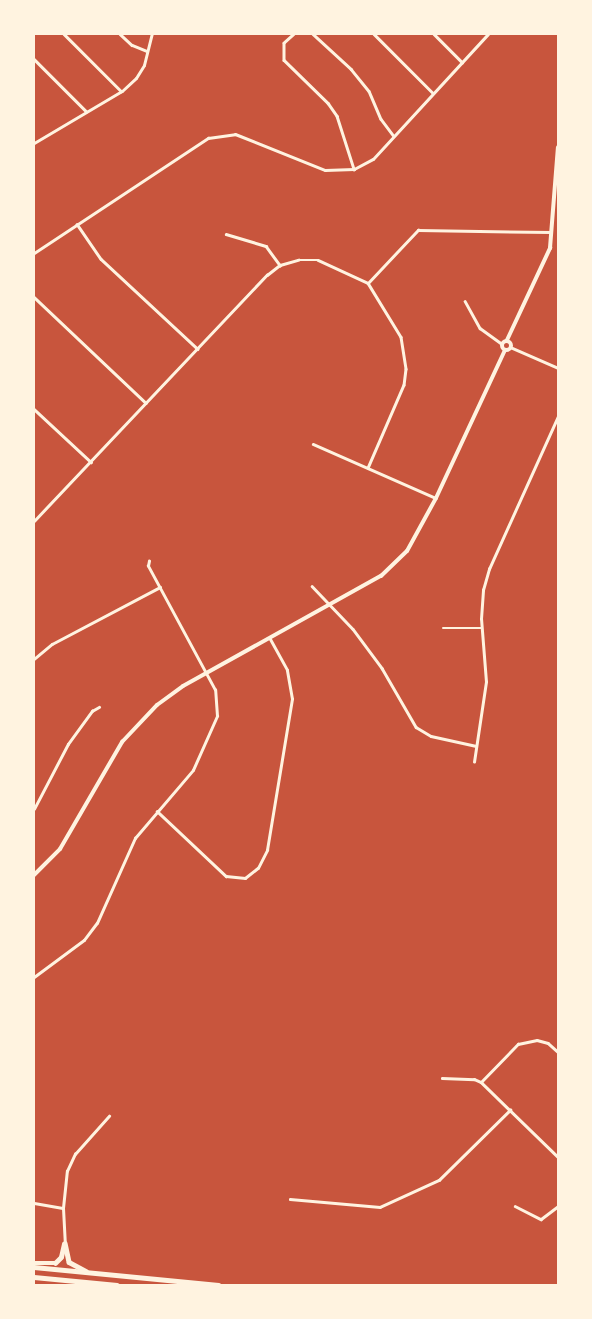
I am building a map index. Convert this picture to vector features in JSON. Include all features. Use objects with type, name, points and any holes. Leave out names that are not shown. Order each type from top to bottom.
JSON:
[{"type":"main road","points":[[504,350],[501,343],[507,340],[545,261],[551,232],[558,147]]},
{"type":"main road","points":[[34,875],[60,849],[122,742],[138,722],[183,686],[331,606],[395,563],[417,536],[504,350],[510,347],[507,340]]},
{"type":"main road","points":[[34,1263],[55,1263],[61,1257],[65,1243]]},
{"type":"main road","points":[[65,1243],[69,1262],[76,1268],[116,1276]]},
{"type":"main road","points":[[34,1267],[218,1285]]},
{"type":"main road","points":[[34,1277],[116,1285]]},
{"type":"street","points":[[64,34],[122,91]]},
{"type":"street","points":[[120,34],[132,45],[147,51]]},
{"type":"street","points":[[34,143],[122,91],[136,78],[152,34]]},
{"type":"street","points":[[294,34],[284,43],[284,60],[332,110],[354,169]]},
{"type":"street","points":[[313,34],[351,69],[369,91],[381,119],[394,136]]},
{"type":"street","points":[[374,34],[434,93]]},
{"type":"street","points":[[434,34],[462,62]]},
{"type":"street","points":[[34,252],[201,141],[223,134],[246,137],[325,170],[354,169],[373,158],[488,34]]},
{"type":"street","points":[[34,59],[86,112]]},
{"type":"street","points":[[77,224],[101,259],[198,349]]},
{"type":"street","points":[[368,282],[418,230],[551,232]]},
{"type":"street","points":[[226,234],[266,246],[280,265]]},
{"type":"street","points":[[34,521],[267,275],[280,265],[298,260],[318,260],[368,282],[401,337],[406,368],[404,385],[368,468]]},
{"type":"street","points":[[34,297],[146,403]]},
{"type":"street","points":[[465,301],[480,328],[501,343]]},
{"type":"street","points":[[510,347],[558,368]]},
{"type":"street","points":[[34,409],[91,462]]},
{"type":"street","points":[[474,762],[486,682],[482,628],[483,590],[489,569],[558,416]]},
{"type":"street","points":[[313,444],[436,498]]},
{"type":"street","points":[[34,977],[84,940],[97,923],[135,838],[193,770],[217,716],[215,690],[148,566],[149,561]]},
{"type":"street","points":[[312,586],[353,629],[382,668],[416,728],[431,736],[476,746]]},
{"type":"street","points":[[34,659],[52,644],[160,587]]},
{"type":"street","points":[[443,628],[482,628]]},
{"type":"street","points":[[157,811],[226,876],[245,878],[258,868],[267,850],[292,699],[287,670],[270,639]]},
{"type":"street","points":[[34,809],[68,744],[92,710],[99,707]]},
{"type":"street","points":[[481,1082],[518,1044],[537,1040],[548,1043],[558,1052]]},
{"type":"street","points":[[442,1078],[474,1079],[481,1082],[558,1157]]},
{"type":"street","points":[[290,1199],[380,1207],[439,1180],[510,1110]]},
{"type":"street","points":[[65,1243],[63,1208],[67,1170],[75,1154],[108,1116]]},
{"type":"street","points":[[34,1203],[63,1208]]},
{"type":"street","points":[[514,1206],[541,1219],[558,1206]]}]
